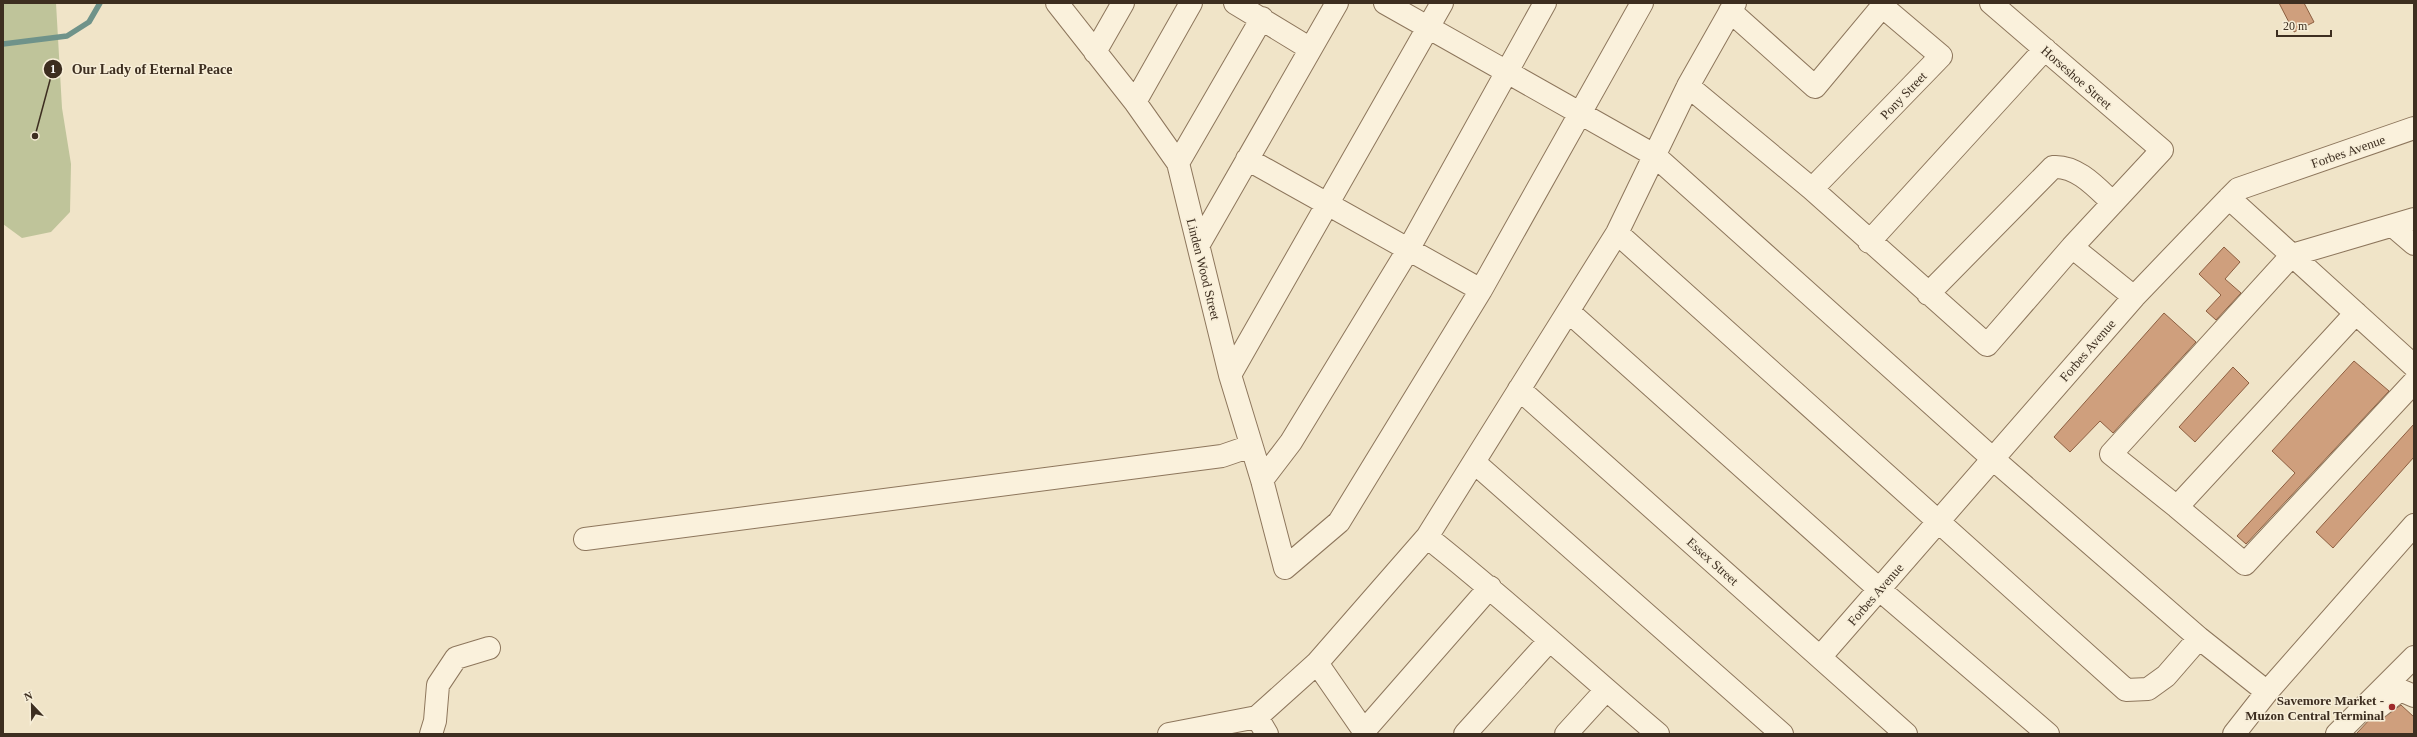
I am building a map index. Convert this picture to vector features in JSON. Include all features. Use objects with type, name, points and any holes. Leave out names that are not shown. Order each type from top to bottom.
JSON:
[{"type":"street","name":"Linden Wood Street","points":[[1057,3],[1135,102],[1178,163],[1230,375],[1262,480],[1284,568],[1339,522],[1481,290]]},
{"type":"street","points":[[1095,52],[1123,3]]},
{"type":"street","points":[[1135,102],[1191,3]]},
{"type":"street","points":[[1235,3],[1262,18],[1309,48]]},
{"type":"street","points":[[1199,244],[1309,48],[1337,3]]},
{"type":"street","points":[[1385,3],[1506,72],[1583,112],[1654,155],[1992,458],[2199,638],[2267,692]]},
{"type":"street","points":[[1230,375],[1429,29],[1442,3]]},
{"type":"street","points":[[1262,480],[1291,442],[1408,250],[1545,3]]},
{"type":"street","points":[[1247,159],[1327,206],[1481,290],[1583,112],[1642,3]]},
{"type":"street","name":"Horseshoe Street","points":[[1992,3],[2162,150],[2113,203]]},
{"type":"street","points":[[1169,734],[1262,725],[1427,538],[1618,233],[1688,86],[1733,7],[1815,87],[1884,4]]},
{"type":"street","name":"Pony Street","points":[[1812,189],[1941,56],[1884,4]]},
{"type":"street","points":[[1178,163],[1262,18]]},
{"type":"street","points":[[1869,242],[2045,49]]},
{"type":"street","points":[[1688,86],[1812,189],[1869,242],[1928,294],[1987,345],[2072,247],[2113,203],[2076,172],[2060,166],[2053,167],[1928,294]]},
{"type":"street","name":"Forbes Avenue","points":[[1821,656],[1880,590],[1937,521],[2134,297],[2238,189],[2414,128]]},
{"type":"street","points":[[2229,198],[2414,366]]},
{"type":"street","points":[[2414,219],[2292,255],[2111,454],[2245,564],[2414,382]]},
{"type":"street","points":[[2393,226],[2414,244]]},
{"type":"street","points":[[1618,233],[2126,690],[2148,688],[2166,676],[2199,638]]},
{"type":"street","points":[[2072,247],[2134,297]]},
{"type":"street","points":[[1569,312],[1880,590],[2048,734]]},
{"type":"street","points":[[2177,507],[2356,313]]},
{"type":"street","name":"Essex Street","points":[[1519,389],[1821,656],[1906,734]]},
{"type":"street","points":[[585,539],[1222,456],[1251,446]]},
{"type":"street","points":[[1475,463],[1782,734]]},
{"type":"street","points":[[2234,734],[2267,692],[2414,525]]},
{"type":"street","points":[[1427,538],[1490,587],[1549,641],[1658,734]]},
{"type":"street","points":[[1317,663],[1365,733],[1490,587]]},
{"type":"street","points":[[1465,734],[1549,641]]},
{"type":"street","points":[[430,734],[435,721],[438,685],[456,658],[489,648]]},
{"type":"street","points":[[2337,734],[2414,657]]},
{"type":"street","points":[[1566,734],[1606,690]]},
{"type":"street","points":[[2353,734],[2372,713],[2400,690],[2414,696]]},
{"type":"green space","points":[[3,3],[56,3],[62,108],[71,164],[70,212],[51,232],[22,238],[3,224]]},
{"type":"building","points":[[2279,3],[2304,3],[2314,22],[2294,32]]},
{"type":"building","points":[[2224,247],[2240,262],[2225,279],[2241,293],[2216,320],[2206,311],[2221,295],[2199,274]]},
{"type":"building","points":[[2164,313],[2196,342],[2113,433],[2100,421],[2070,452],[2054,437]]},
{"type":"building","points":[[2354,361],[2389,391],[2246,544],[2237,536],[2295,473],[2272,451]]},
{"type":"building","points":[[2233,367],[2249,383],[2195,442],[2179,427]]},
{"type":"building","points":[[2414,424],[2414,457],[2333,548],[2316,532]]},
{"type":"building","name":"Savemore Market - Muzon Central Terminal","points":[[2401,705],[2414,717],[2414,734],[2356,734],[2372,717],[2381,719]]},
{"type":"waterway","points":[[3,44],[67,36],[89,22],[100,3]]},
{"type":"place","name":"Our Lady of Eternal Peace","points":[[35,136]]},
{"type":"place","name":"Savemore Market - Muzon Central Terminal","points":[[2392,707]]}]
